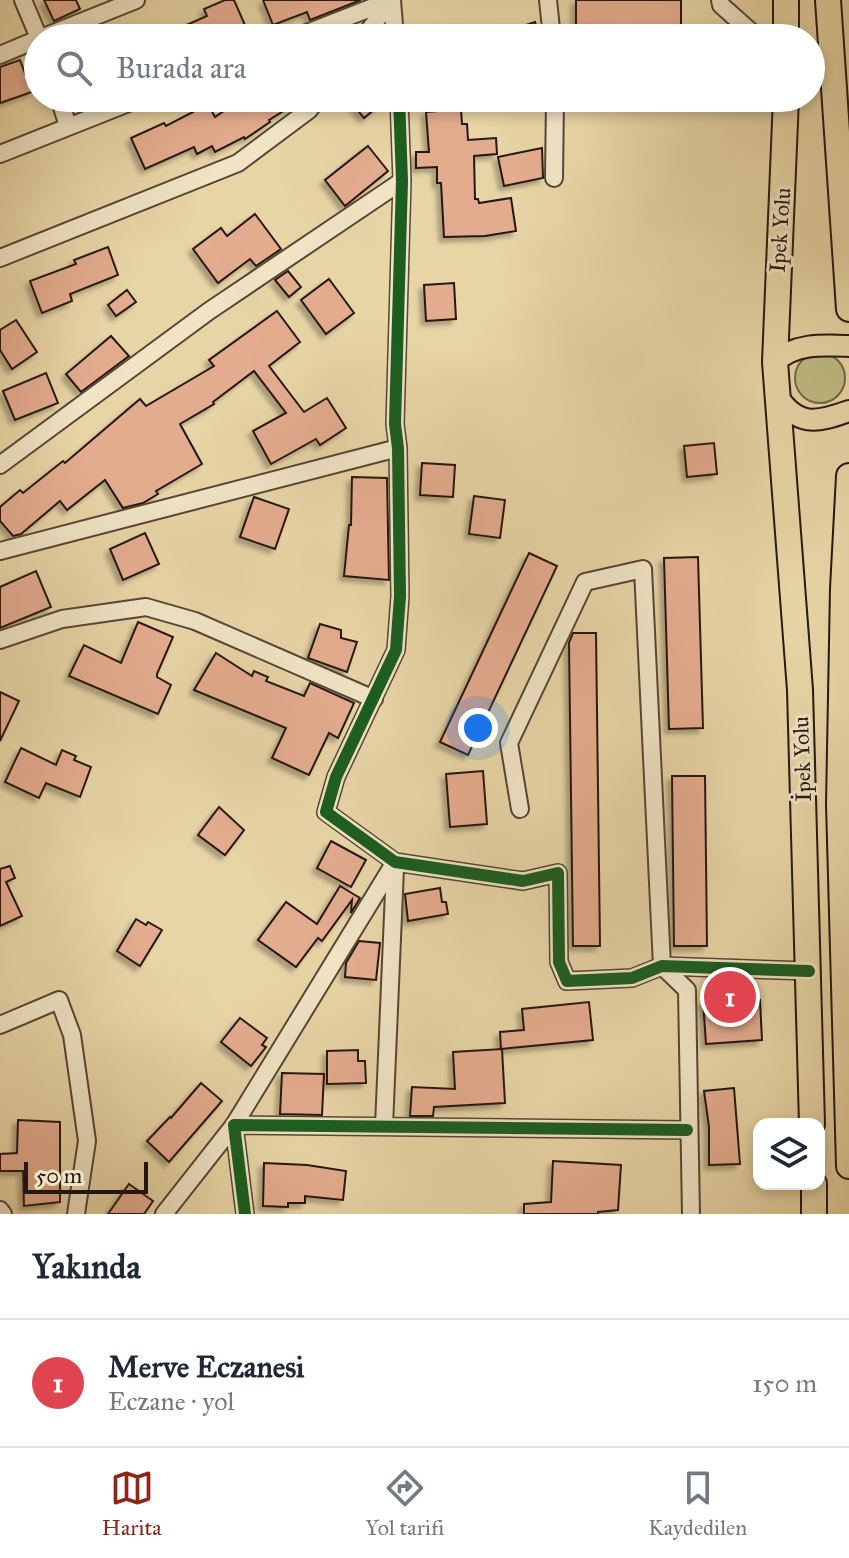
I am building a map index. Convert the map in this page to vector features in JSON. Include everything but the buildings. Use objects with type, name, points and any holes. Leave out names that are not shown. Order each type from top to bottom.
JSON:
[{"type":"highway","points":[[786,0],[786,24]]},
{"type":"highway","points":[[828,0],[849,309]]},
{"type":"highway","name":"Ipek Yolu","points":[[776,394],[785,112]]},
{"type":"highway","name":"İpek Yolu","points":[[776,394],[800,690],[812,1118]]},
{"type":"highway","name":"İpek Yolu","points":[[849,476],[843,589],[839,804],[849,1166]]},
{"type":"highway","points":[[843,883],[849,840]]},
{"type":"highway","points":[[814,1190],[814,1214]]},
{"type":"main road","points":[[775,362],[791,350],[849,346]]},
{"type":"main road","points":[[776,394],[791,413],[805,420],[818,421],[849,411]]},
{"type":"street","points":[[23,0],[33,24]]},
{"type":"street","points":[[75,24],[136,0]]},
{"type":"street","points":[[330,24],[392,0]]},
{"type":"street","points":[[374,24],[392,0]]},
{"type":"street","points":[[392,0],[394,24]]},
{"type":"street","points":[[548,0],[551,24]]},
{"type":"street","points":[[720,0],[721,5],[742,24]]},
{"type":"street","points":[[0,55],[24,45]]},
{"type":"street","points":[[64,112],[68,126]]},
{"type":"street","points":[[0,154],[104,112]]},
{"type":"street","points":[[0,258],[238,163],[306,112]]},
{"type":"street","points":[[400,112],[402,181],[395,424],[400,596],[396,650],[336,777],[326,812],[395,862],[523,881],[558,873],[559,962],[567,981],[632,978],[662,966],[809,971]]},
{"type":"street","points":[[554,178],[555,112]]},
{"type":"street","points":[[0,465],[209,311],[402,181]]},
{"type":"street","points":[[0,551],[398,448]]},
{"type":"street","points":[[520,809],[509,743],[585,582],[643,569],[662,966],[687,990],[687,1130],[691,1214]]},
{"type":"street","points":[[0,640],[62,619],[146,607],[195,621],[374,699]]},
{"type":"street","points":[[164,1214],[234,1125],[395,862]]},
{"type":"street","points":[[384,1126],[395,862]]},
{"type":"street","points":[[0,1025],[59,1000],[72,1035],[87,1141],[76,1214]]},
{"type":"street","points":[[234,1125],[687,1130]]},
{"type":"street","points":[[234,1125],[245,1214]]},
{"type":"shaded area","points":[[820,353],[837,361],[845,378],[837,395],[820,403],[803,395],[795,378],[803,361]]},
{"type":"cycle path","points":[[400,112],[402,181],[395,424],[400,596],[396,650],[336,777],[326,812],[395,862],[523,881],[558,873],[559,962],[567,981],[632,978],[662,966],[809,971]]},
{"type":"cycle path","points":[[245,1214],[234,1125],[687,1130]]},
{"type":"place","name":"Merve Eczanesi","points":[[730,997]]}]
